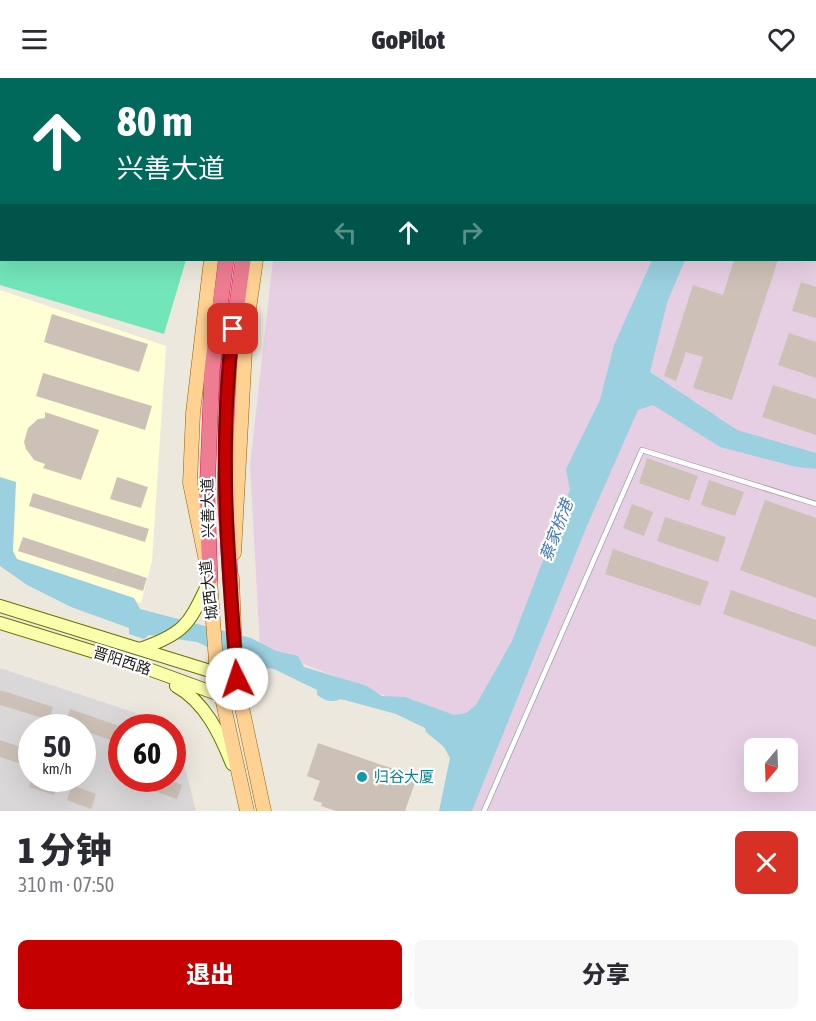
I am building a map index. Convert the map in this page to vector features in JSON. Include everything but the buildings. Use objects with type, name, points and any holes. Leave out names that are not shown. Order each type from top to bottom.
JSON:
[{"type":"highway","name":"兴善大道","points":[[210,579],[207,495],[212,370],[226,261]]},
{"type":"highway","name":"兴善大道","points":[[231,587],[225,496],[228,370],[243,261]]},
{"type":"main road","name":"城西大道","points":[[211,261],[193,412],[190,483],[210,579],[217,675],[224,697],[247,811]]},
{"type":"main road","name":"城西大道","points":[[256,261],[246,330],[239,488],[231,587],[237,679],[264,811]]},
{"type":"main road","points":[[140,649],[167,640],[186,626],[194,615],[210,579]]},
{"type":"main road","name":"晋阳西路","points":[[0,606],[217,675],[237,679]]},
{"type":"main road","name":"晋阳西路","points":[[0,623],[140,666],[242,703]]},
{"type":"main road","points":[[140,666],[190,693],[220,732],[240,785]]},
{"type":"lane","points":[[484,811],[642,450],[816,504]]},
{"type":"shaded area","points":[[273,261],[816,261],[816,811],[472,811],[499,740],[260,647],[250,466]]},
{"type":"shaded area","points":[[0,290],[166,346],[152,561],[141,603],[0,559]]},
{"type":"shaded area","points":[[0,668],[139,714],[108,714],[108,792],[186,792],[186,772],[196,811],[0,811]]},
{"type":"green space","points":[[0,261],[186,261],[164,334],[0,285]]},
{"type":"water","name":"蔡家桥港","points":[[652,261],[685,261],[667,303],[650,372],[737,430],[816,453],[816,469],[797,467],[720,447],[653,405],[638,410],[586,528],[472,811],[439,811],[450,758],[444,747],[426,732],[425,728],[396,714],[341,699],[326,700],[317,695],[317,690],[274,669],[244,664],[197,642],[149,635],[144,639],[129,634],[129,628],[71,607],[27,585],[0,566],[0,477],[16,482],[13,551],[17,559],[134,598],[140,609],[251,638],[276,651],[298,656],[304,667],[367,686],[382,696],[405,697],[454,715],[466,713],[476,705],[512,641],[570,490],[566,469],[600,400],[614,345]]},
{"type":"place","name":"归谷大厦","points":[[362,777]]},
{"type":"route","points":[[233,329],[228,370],[225,496],[237,679]]}]
